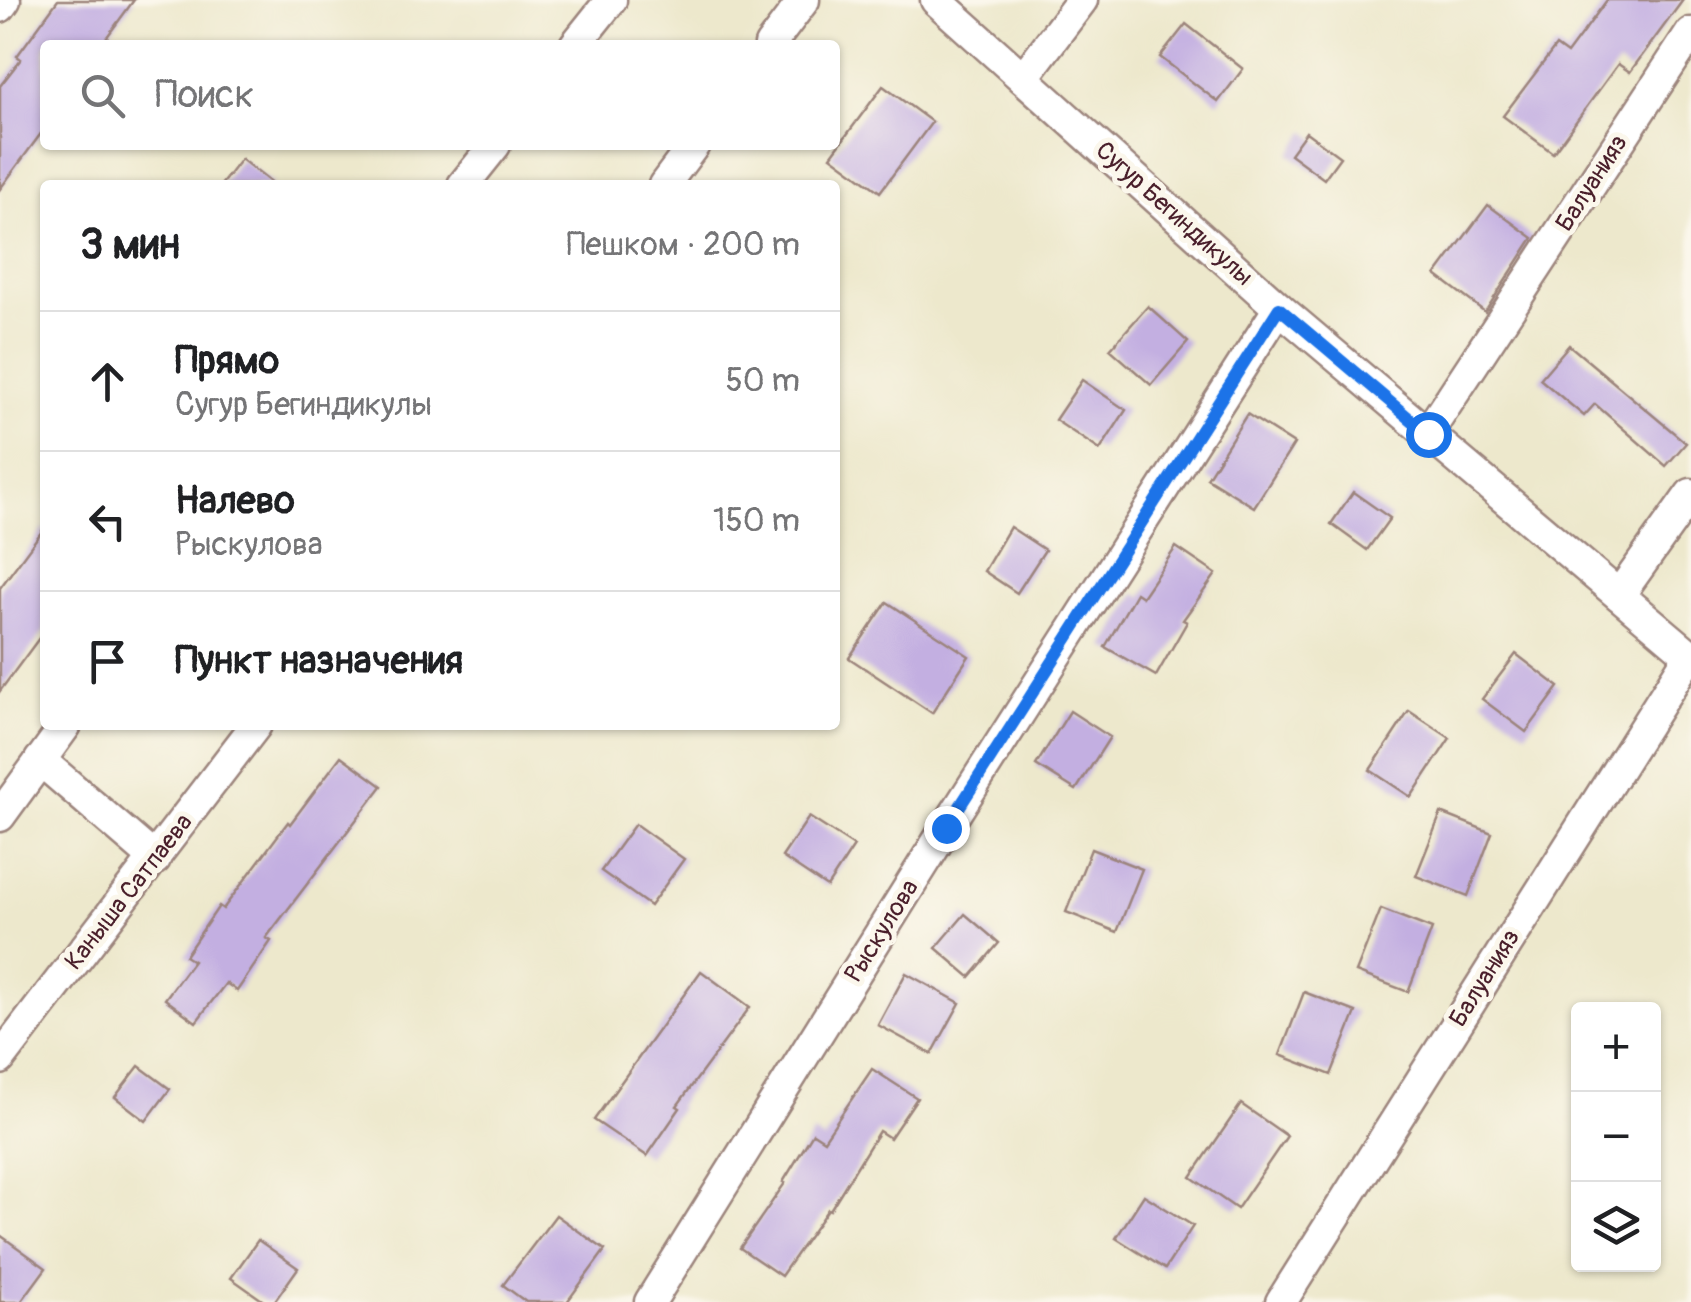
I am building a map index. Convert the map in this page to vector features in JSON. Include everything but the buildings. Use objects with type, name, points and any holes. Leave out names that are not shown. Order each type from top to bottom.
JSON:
[{"type":"street","points":[[0,7],[5,0]]},
{"type":"street","points":[[579,40],[611,0]]},
{"type":"street","points":[[774,40],[804,0]]},
{"type":"street","name":"Сугур Бегиндикулы","points":[[936,0],[1279,308],[1690,655]]},
{"type":"street","points":[[1024,78],[1082,0]]},
{"type":"street","name":"Балуанияз","points":[[1428,434],[1691,33]]},
{"type":"street","points":[[467,180],[491,150]]},
{"type":"street","points":[[668,180],[690,150]]},
{"type":"street","name":"Рыскулова","points":[[650,1302],[946,828],[1279,308]]},
{"type":"street","points":[[1619,595],[1691,494]]},
{"type":"street","name":"Балуанияз","points":[[1281,1302],[1690,655]]},
{"type":"street","points":[[0,816],[62,730]]},
{"type":"street","name":"Каныша Сатпаева","points":[[0,1059],[252,730]]},
{"type":"street","points":[[40,760],[155,859]]},
{"type":"route","points":[[946,828],[1279,308],[1428,434]]}]
